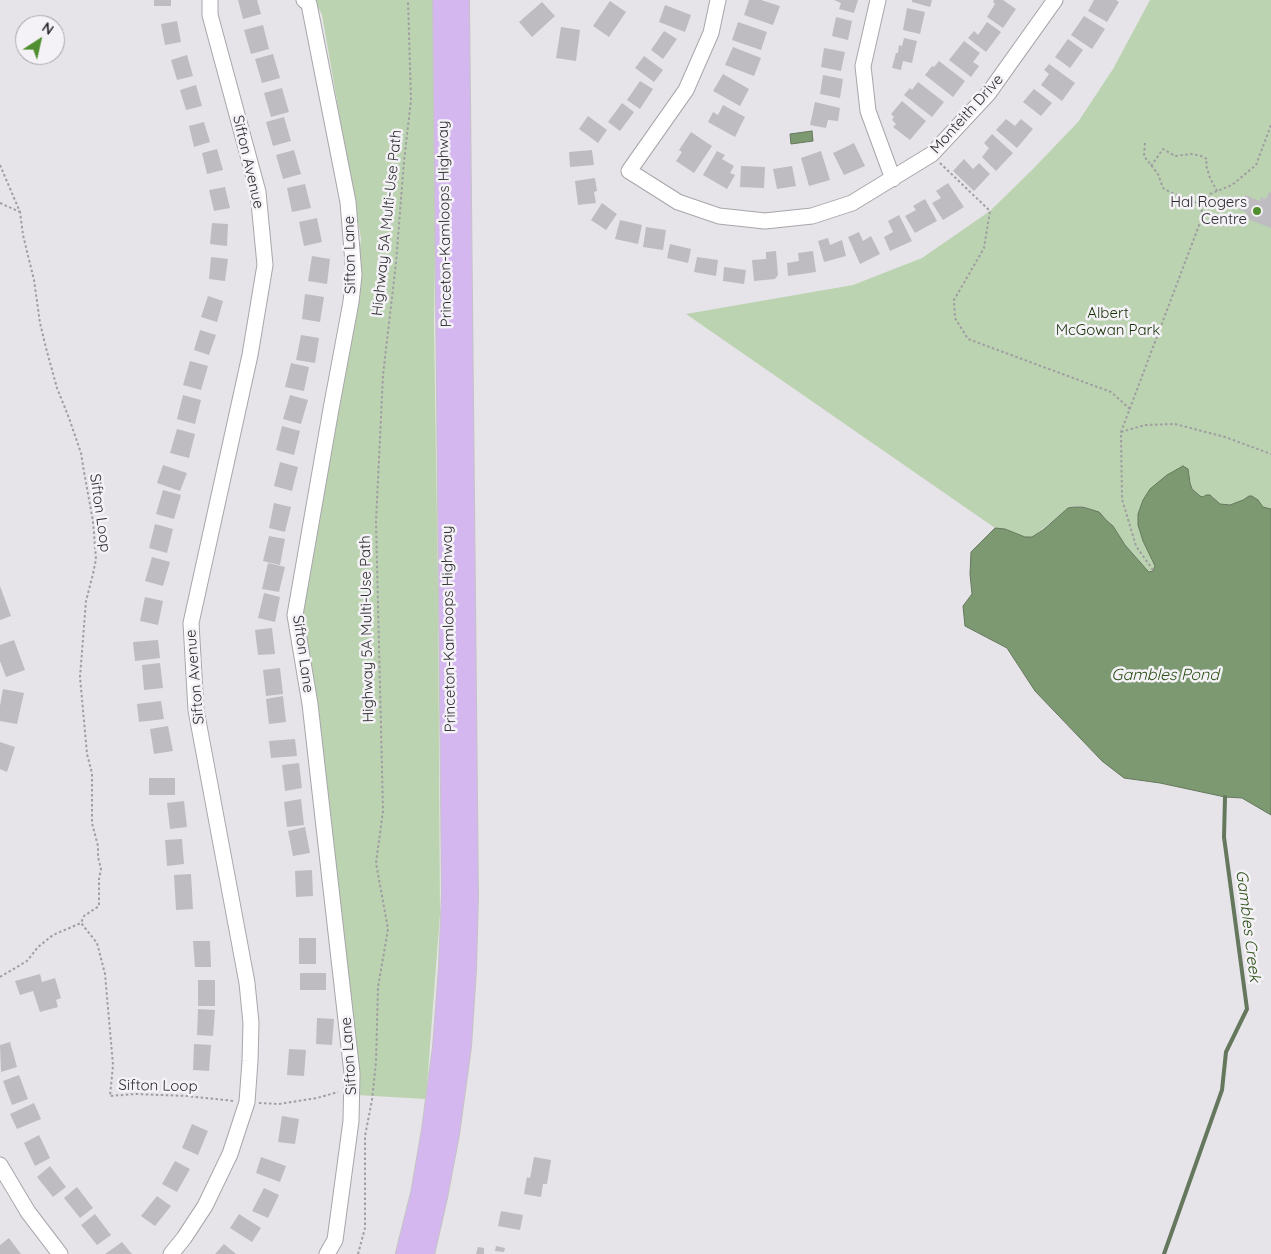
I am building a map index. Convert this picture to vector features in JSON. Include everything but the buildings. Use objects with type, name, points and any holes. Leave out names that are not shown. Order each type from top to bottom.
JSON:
[{"type":"main road","name":"Princeton-Kamloops Highway","points":[[406,1254],[421,1194],[437,1093],[444,1038],[449,967],[451,872],[443,0]]},
{"type":"main road","name":"Princeton-Kamloops Highway","points":[[424,1254],[450,1134],[461,1046],[466,968],[468,876],[459,0]]},
{"type":"street","name":"Sifton Avenue","points":[[171,1254],[205,1206],[230,1154],[247,1102],[250,1061],[251,1023],[247,983],[196,710],[191,623],[250,355],[265,265],[258,192],[210,15],[210,0]]},
{"type":"street","name":"Sifton Lane","points":[[304,0],[309,4],[348,202],[354,275],[351,302],[295,615],[310,704],[353,1088],[351,1121],[335,1240],[326,1254]]},
{"type":"street","name":"Monteith Drive","points":[[718,0],[711,32],[686,90],[629,171],[678,202],[719,216],[765,221],[812,216],[852,204],[932,154],[988,94],[1055,0]]},
{"type":"street","points":[[878,0],[863,66],[868,111],[893,179]]},
{"type":"street","points":[[0,1165],[28,1212],[60,1254]]},
{"type":"path","name":"Highway 5A Multi-Use Path","points":[[358,1254],[365,1228],[365,1136],[372,1100],[376,1062],[378,987],[388,929],[376,863],[383,811],[376,522],[383,376],[396,263],[411,100],[408,0]]},
{"type":"path","points":[[1153,570],[1136,546],[1122,499],[1121,432],[1201,220],[1202,209],[1210,194],[1232,185],[1256,165],[1271,125]]},
{"type":"path","points":[[1145,143],[1144,156],[1158,174],[1163,188],[1204,206]]},
{"type":"path","points":[[1151,166],[1163,148],[1175,156],[1192,154],[1201,156],[1207,159],[1206,165],[1210,178],[1218,191]]},
{"type":"path","points":[[932,154],[990,211],[984,248],[954,300],[955,318],[968,339],[1111,392],[1130,409]]},
{"type":"path","name":"Sifton Loop","points":[[0,165],[20,212],[23,235],[34,280],[40,323],[57,388],[81,453],[93,521],[96,559],[86,602],[80,677],[87,754],[92,773],[92,823],[101,869],[99,906],[84,916],[81,923],[53,935],[38,947],[27,961],[0,977]]},
{"type":"path","points":[[0,203],[20,212]]},
{"type":"path","points":[[1121,432],[1145,425],[1176,424],[1225,437],[1271,454]]},
{"type":"path","name":"Sifton Loop","points":[[81,923],[96,942],[105,974],[113,1065],[110,1096],[135,1094],[187,1096],[279,1104],[317,1098],[353,1088]]},
{"type":"green space","points":[[312,0],[437,0],[434,323],[440,914],[426,1099],[357,1095],[302,609],[333,429],[361,239],[322,15]]},
{"type":"green space","name":"Albert McGowan Park","points":[[1150,0],[1271,0],[1271,509],[1263,507],[1252,496],[1230,505],[1220,504],[1213,497],[1200,496],[1192,489],[1188,469],[1184,466],[1182,467],[1167,475],[1143,500],[1138,514],[1138,525],[1143,541],[1155,566],[1154,570],[1149,572],[1125,545],[1113,526],[1101,514],[1083,506],[1068,508],[1033,537],[1025,537],[1005,529],[995,528],[686,314],[853,285],[922,258],[990,211],[1078,122],[1113,69]]},
{"type":"water","points":[[812,131],[813,141],[791,144],[790,134]]},
{"type":"water","name":"Gambles Pond","points":[[1183,466],[1188,469],[1192,489],[1200,496],[1210,495],[1220,504],[1230,505],[1252,496],[1263,507],[1271,509],[1271,815],[1242,798],[1225,797],[1160,783],[1124,778],[1102,761],[1035,691],[1007,648],[965,626],[963,606],[972,594],[970,574],[971,552],[995,528],[1005,529],[1025,537],[1032,537],[1068,508],[1083,507],[1099,512],[1113,526],[1125,545],[1147,570],[1149,572],[1153,571],[1155,566],[1143,541],[1138,525],[1138,514],[1143,500],[1150,489],[1167,475]]},
{"type":"waterway","name":"Gambles Creek","points":[[1164,1254],[1222,1090],[1226,1052],[1247,1009],[1224,837],[1225,797]]},
{"type":"place","name":"Hal Rogers Centre","points":[[1257,211]]}]
